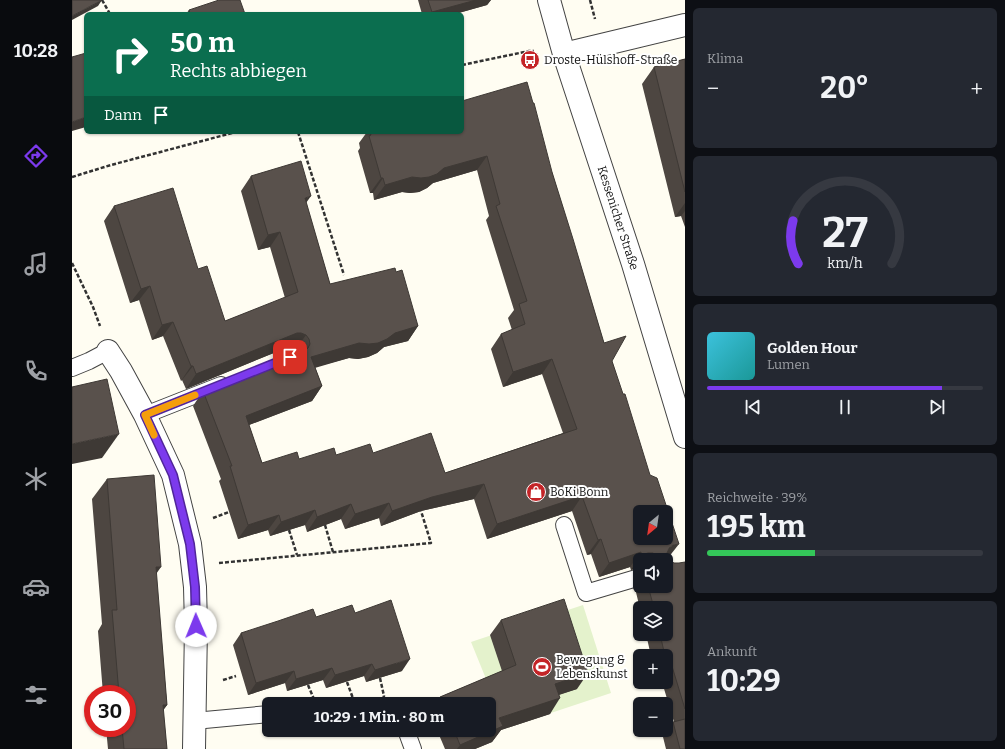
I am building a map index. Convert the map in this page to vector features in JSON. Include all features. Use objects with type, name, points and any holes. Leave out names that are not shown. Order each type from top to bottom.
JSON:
[{"type":"street","name":"Kessenicher Straße","points":[[549,0],[564,54],[633,264],[685,437]]},
{"type":"street","points":[[564,54],[685,25]]},
{"type":"street","points":[[108,351],[121,371],[145,415],[173,475],[190,544],[195,587],[196,618],[194,749]]},
{"type":"lane","points":[[72,368],[108,351]]},
{"type":"lane","points":[[145,415],[232,381]]},
{"type":"lane","points":[[564,525],[586,593],[633,579]]},
{"type":"lane","points":[[194,721],[262,715]]},
{"type":"lane","points":[[409,737],[413,749]]},
{"type":"path","points":[[102,0],[109,12]]},
{"type":"path","points":[[464,65],[529,51],[564,54]]},
{"type":"path","points":[[72,177],[111,165],[228,134]]},
{"type":"path","points":[[299,134],[344,275]]},
{"type":"path","points":[[72,263],[93,307],[108,351]]},
{"type":"path","points":[[192,565],[431,543],[421,511]]},
{"type":"path","points":[[325,525],[333,552]]},
{"type":"path","points":[[290,530],[297,555]]},
{"type":"path","points":[[380,678],[384,697]]},
{"type":"path","points":[[347,682],[352,697]]},
{"type":"path","points":[[308,685],[313,697]]},
{"type":"green space","name":"Bewegung & Lebenskunst","points":[[583,605],[611,693],[506,728],[496,703],[496,697],[493,697],[471,642]]},
{"type":"building","points":[[72,0],[102,0],[72,16]]},
{"type":"building","points":[[219,0],[240,0],[244,12],[190,12],[189,10]]},
{"type":"building","points":[[428,0],[476,0],[432,12]]},
{"type":"building","points":[[84,54],[84,118],[72,122],[72,57]]},
{"type":"building","points":[[685,59],[685,192],[654,67]]},
{"type":"building","points":[[527,82],[552,172],[604,343],[626,336],[612,361],[623,394],[625,394],[650,475],[657,478],[666,505],[633,505],[633,545],[673,545],[669,548],[667,553],[633,553],[633,555],[609,563],[601,539],[598,540],[582,496],[497,524],[484,484],[432,497],[392,511],[389,503],[355,514],[351,504],[317,517],[315,510],[281,522],[279,515],[248,525],[230,466],[232,466],[203,391],[304,351],[310,344],[309,339],[306,335],[297,333],[196,374],[193,366],[191,366],[173,322],[162,325],[150,286],[141,289],[114,206],[173,188],[198,269],[207,266],[225,321],[298,292],[280,232],[268,235],[251,176],[301,161],[311,196],[305,198],[330,284],[395,268],[396,272],[402,270],[418,326],[395,333],[378,343],[359,343],[311,357],[322,386],[246,416],[262,463],[297,452],[299,459],[334,448],[336,455],[370,444],[373,453],[431,433],[445,473],[577,429],[552,359],[513,372],[501,334],[525,324],[519,304],[527,301],[496,206],[500,204],[487,156],[444,168],[437,174],[429,177],[412,177],[385,185],[383,178],[381,178],[369,136],[371,134],[464,134],[464,100]]},
{"type":"building","points":[[107,379],[119,434],[72,444],[72,387]]},
{"type":"building","points":[[154,475],[161,567],[156,567],[167,705],[163,705],[167,749],[124,749],[123,737],[136,737],[136,685],[118,685],[112,610],[117,610],[107,479]]},
{"type":"building","points":[[673,526],[679,544],[673,545]]},
{"type":"building","points":[[673,562],[685,562],[685,709],[673,670],[673,649],[663,649],[662,641],[673,641],[673,601],[652,601],[650,593],[673,593]]},
{"type":"building","points":[[564,599],[588,673],[555,684],[560,698],[499,718],[503,726],[496,729],[496,697],[440,697],[516,665],[501,620]]},
{"type":"building","points":[[391,600],[410,659],[375,670],[372,664],[335,675],[332,668],[296,679],[294,671],[256,683],[241,633],[313,609],[316,617],[352,605],[355,613]]},
{"type":"building","points":[[685,719],[685,749],[680,749],[673,722]]},
{"type":"building","points":[[457,737],[478,737],[460,745]]},
{"type":"slow traffic","points":[[154,435],[145,415],[195,395]]},
{"type":"place","name":"Droste-Hülshoff-Straße","points":[[530,60]]},
{"type":"place","name":"BoKi Bonn","points":[[536,492]]},
{"type":"place","name":"Bewegung & Lebenskunst","points":[[542,667]]},
{"type":"route","points":[[196,626],[195,587],[190,544],[173,475],[145,415],[290,357]]}]
